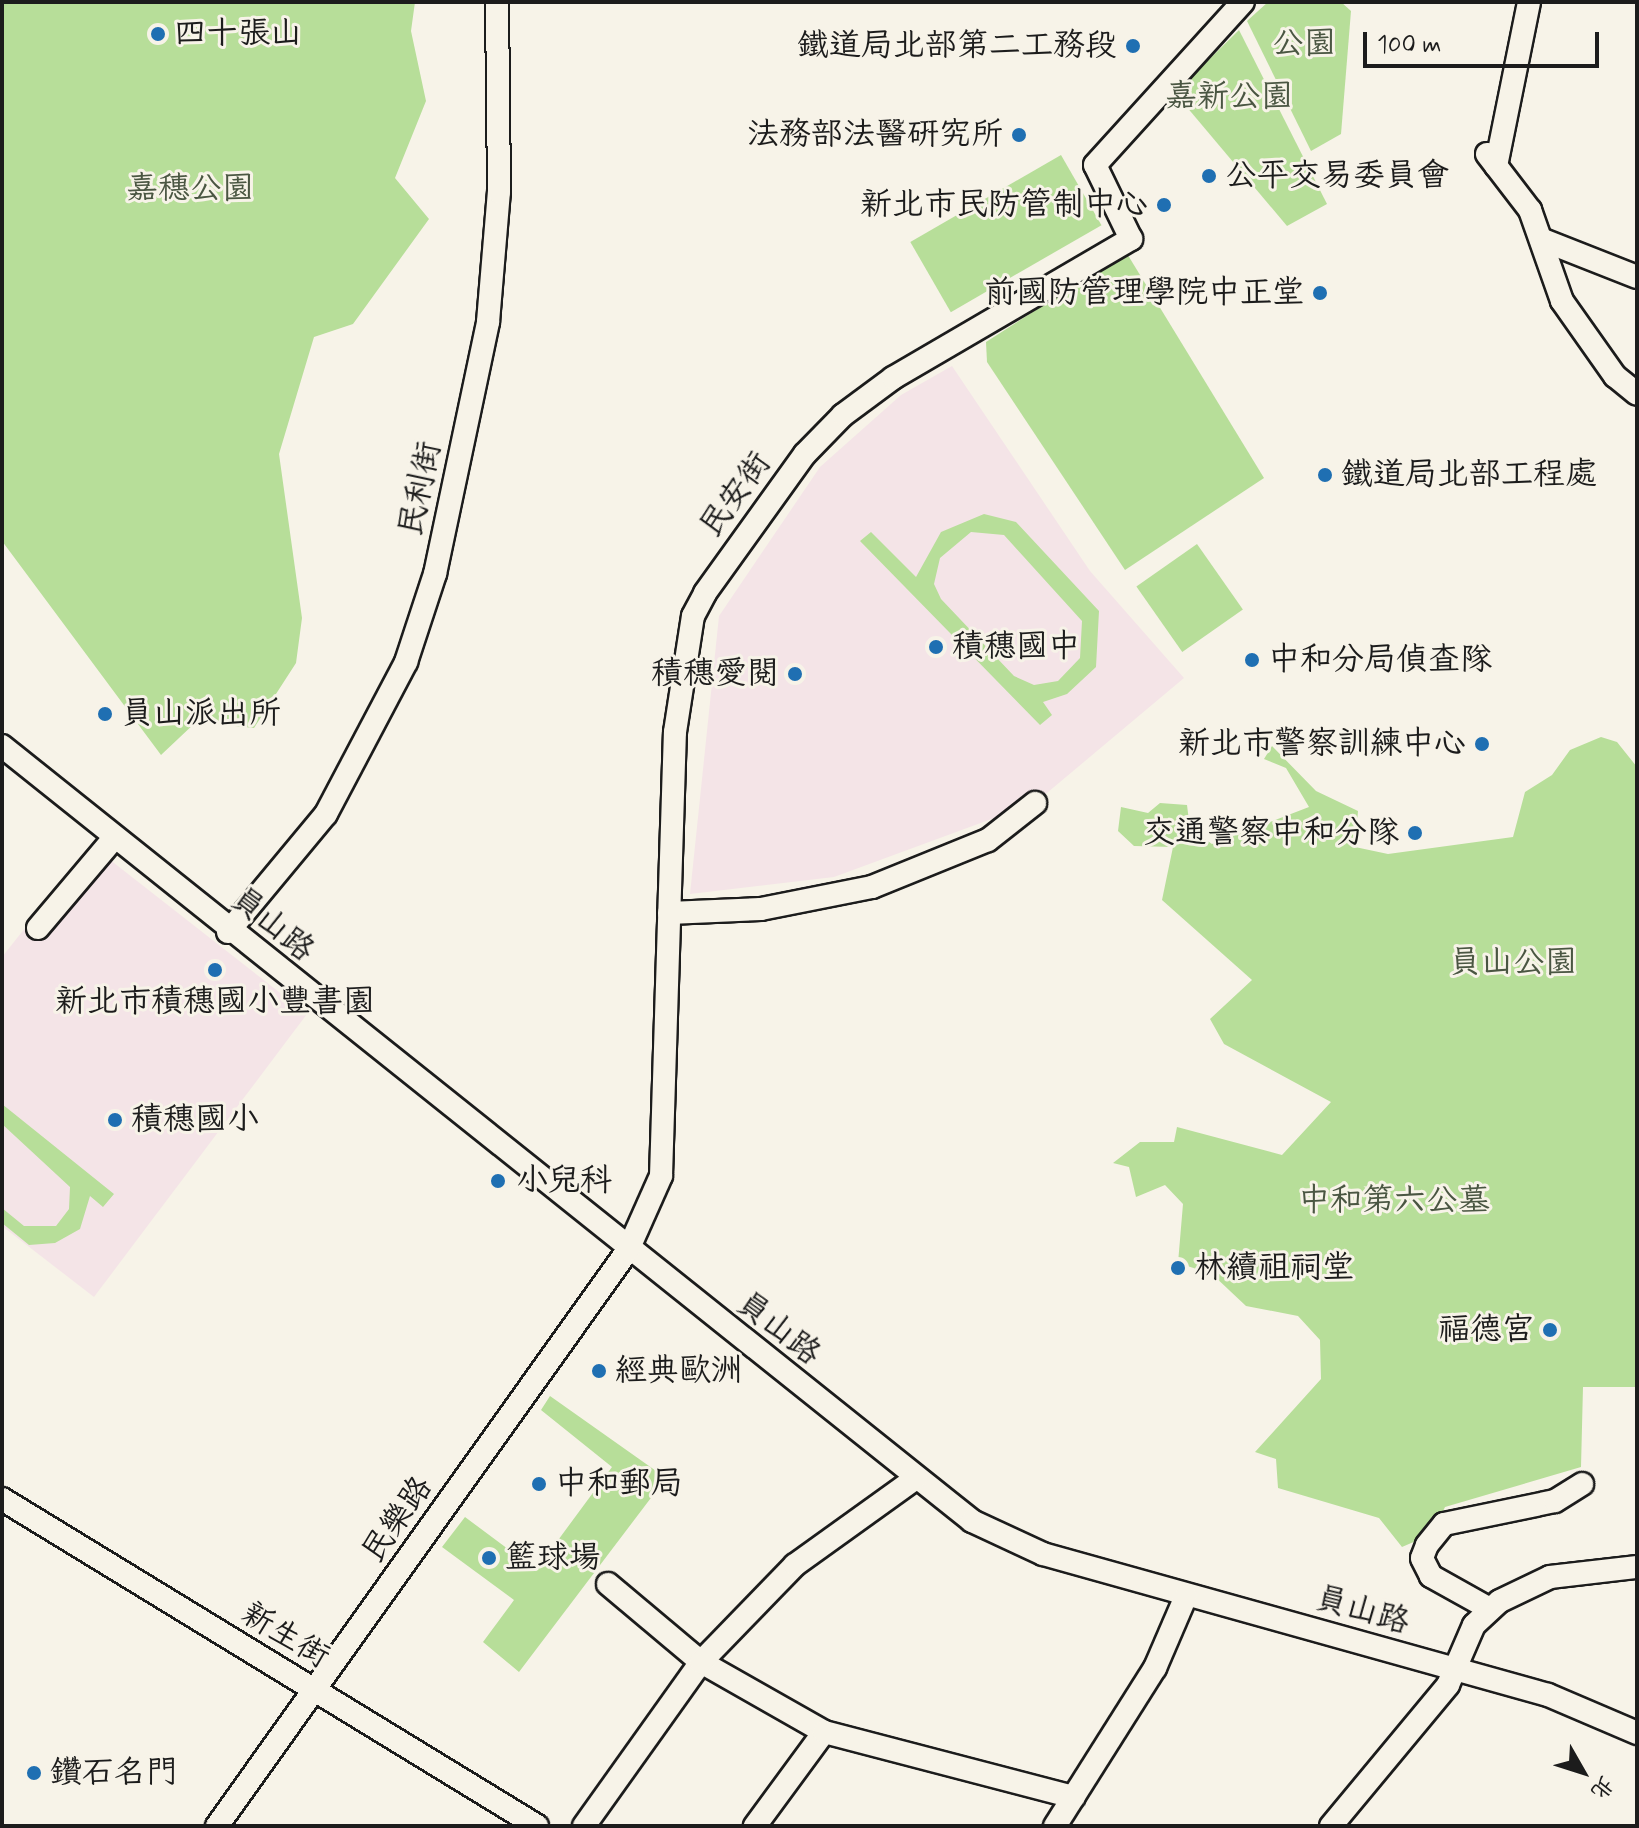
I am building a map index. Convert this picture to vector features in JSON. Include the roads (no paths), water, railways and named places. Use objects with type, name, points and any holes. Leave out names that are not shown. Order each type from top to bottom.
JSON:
[{"type":"street","name":"民利街","points":[[228,932],[326,814],[406,662],[435,574],[488,322],[499,192],[497,2]]},
{"type":"street","name":"民安街","points":[[628,1250],[664,1170],[675,732],[693,616],[705,593],[805,454],[843,415],[893,378],[1131,239],[1095,165],[1243,2]]},
{"type":"street","points":[[1529,2],[1492,160],[1543,240],[1562,301],[1615,376],[1637,394]]},
{"type":"street","points":[[1543,240],[1637,277]]},
{"type":"street","name":"員山路","points":[[2,746],[228,932],[916,1478],[1005,1540],[1186,1596],[1548,1695],[1637,1733]]},
{"type":"street","points":[[669,913],[761,909],[872,887],[988,840],[1035,803]]},
{"type":"street","points":[[38,928],[114,838]]},
{"type":"street","name":"民樂路","points":[[217,1826],[628,1250]]},
{"type":"street","points":[[584,1826],[701,1662],[795,1565],[916,1478]]},
{"type":"street","points":[[1490,1609],[1431,1576],[1422,1558],[1427,1545],[1444,1524],[1555,1501],[1582,1484]]},
{"type":"street","name":"新生街","points":[[2,1499],[537,1826]]},
{"type":"street","points":[[1331,1826],[1458,1671],[1474,1625],[1490,1609],[1550,1577],[1637,1567]]},
{"type":"street","points":[[608,1584],[701,1662],[824,1732],[1074,1797]]},
{"type":"street","points":[[1055,1826],[1155,1668],[1186,1596]]},
{"type":"street","points":[[755,1826],[824,1732]]},
{"type":"place","name":"四十張山","points":[[158,34]]},
{"type":"place","name":"鐵道局北部第二工務段","points":[[1133,46]]},
{"type":"place","name":"法務部法醫研究所","points":[[1019,135]]},
{"type":"place","name":"公平交易委員會","points":[[1209,176]]},
{"type":"place","name":"新北市民防管制中心","points":[[1164,205]]},
{"type":"place","name":"前國防管理學院中正堂","points":[[1320,293]]},
{"type":"place","name":"鐵道局北部工程處","points":[[1325,475]]},
{"type":"place","name":"積穗國中","points":[[936,647]]},
{"type":"place","name":"中和分局偵查隊","points":[[1252,660]]},
{"type":"place","name":"積穗愛閱","points":[[795,674]]},
{"type":"place","name":"員山派出所","points":[[105,714]]},
{"type":"place","name":"新北市警察訓練中心","points":[[1482,744]]},
{"type":"place","name":"交通警察中和分隊","points":[[1415,833]]},
{"type":"place","name":"新北市積穗國小豐書園","points":[[215,970]]},
{"type":"place","name":"積穗國小","points":[[115,1120]]},
{"type":"place","name":"小兒科","points":[[498,1181]]},
{"type":"place","name":"林續祖祠堂","points":[[1178,1268]]},
{"type":"place","name":"福德宮","points":[[1550,1330]]},
{"type":"place","name":"經典歐洲","points":[[599,1371]]},
{"type":"place","name":"中和郵局","points":[[539,1484]]},
{"type":"place","name":"籃球場","points":[[489,1558]]},
{"type":"place","name":"鑽石名門","points":[[34,1773]]},
{"type":"park label","name":"公園","points":[[1304,44]]},
{"type":"park label","name":"嘉新公園","points":[[1229,97]]},
{"type":"park label","name":"嘉穗公園","points":[[190,189]]},
{"type":"park label","name":"員山公園","points":[[1513,963]]},
{"type":"park label","name":"中和第六公墓","points":[[1394,1201]]}]
